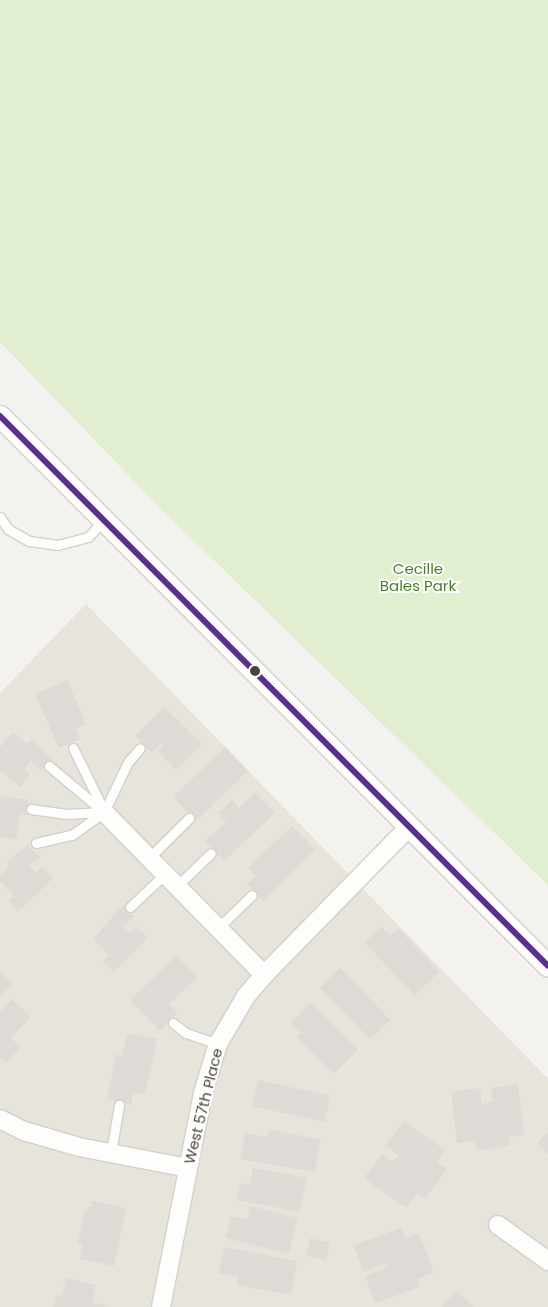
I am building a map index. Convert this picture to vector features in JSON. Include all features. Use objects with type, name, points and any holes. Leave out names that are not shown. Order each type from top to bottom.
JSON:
[{"type":"street","points":[[0,416],[548,966]]},
{"type":"street","points":[[104,812],[264,975]]},
{"type":"street","name":"West 57th Place","points":[[161,1307],[203,1093],[218,1044],[246,996],[264,975],[409,827]]},
{"type":"street","points":[[0,1119],[24,1131],[79,1147],[188,1168]]},
{"type":"street","points":[[498,1225],[548,1261]]},
{"type":"lane","points":[[0,517],[4,529],[29,541],[58,545],[88,537],[104,520]]},
{"type":"lane","points":[[73,748],[104,812]]},
{"type":"lane","points":[[36,843],[72,835],[104,812],[128,762],[140,748]]},
{"type":"lane","points":[[49,766],[104,812]]},
{"type":"lane","points":[[31,809],[66,814],[104,812]]},
{"type":"lane","points":[[149,858],[189,818]]},
{"type":"lane","points":[[130,907],[211,852]]},
{"type":"lane","points":[[218,928],[252,895]]},
{"type":"lane","points":[[172,1023],[186,1033],[218,1044]]},
{"type":"lane","points":[[111,1152],[119,1104]]},
{"type":"shaded area","points":[[86,604],[548,1079],[548,1307],[0,1307],[0,693]]},
{"type":"green space","name":"Cecille Bales Park","points":[[0,0],[548,0],[548,885],[161,509],[0,342]]},
{"type":"building","points":[[67,680],[86,724],[76,729],[80,739],[59,748],[35,694]]},
{"type":"building","points":[[164,707],[202,744],[176,770],[158,751],[163,746],[160,744],[152,753],[135,736]]},
{"type":"building","points":[[13,732],[27,744],[31,740],[52,759],[41,771],[31,761],[24,769],[30,775],[20,787],[0,770],[0,747]]},
{"type":"building","points":[[225,747],[248,771],[196,821],[173,797]]},
{"type":"building","points":[[255,792],[275,813],[224,861],[205,841],[226,822],[218,813],[232,800],[239,808]]},
{"type":"building","points":[[0,796],[28,800],[26,815],[20,814],[16,840],[0,837]]},
{"type":"building","points":[[292,826],[315,850],[263,901],[247,884],[256,876],[248,868]]},
{"type":"building","points":[[28,844],[40,857],[29,866],[36,873],[42,867],[53,878],[18,912],[8,901],[14,895],[0,881],[0,876],[9,867],[6,863]]},
{"type":"building","points":[[123,905],[134,916],[123,927],[130,933],[136,927],[148,938],[114,972],[103,961],[109,955],[93,939]]},
{"type":"building","points":[[382,927],[390,936],[398,928],[439,972],[415,995],[365,943]]},
{"type":"building","points":[[176,956],[197,978],[169,1004],[178,1013],[160,1031],[130,1000]]},
{"type":"building","points":[[340,968],[390,1020],[370,1039],[320,987]]},
{"type":"building","points":[[0,972],[12,984],[0,996]]},
{"type":"building","points":[[12,999],[31,1017],[11,1038],[21,1047],[6,1063],[0,1058],[0,1012]]},
{"type":"building","points":[[310,1003],[358,1049],[334,1074],[296,1037],[301,1032],[291,1023]]},
{"type":"building","points":[[127,1033],[157,1039],[145,1095],[133,1092],[131,1105],[107,1099],[116,1054],[122,1056]]},
{"type":"building","points":[[258,1080],[330,1095],[325,1122],[252,1106]]},
{"type":"building","points":[[518,1084],[524,1135],[509,1137],[510,1146],[476,1151],[475,1141],[457,1143],[451,1092],[480,1088],[482,1104],[493,1102],[491,1088]]},
{"type":"building","points":[[404,1121],[445,1150],[437,1162],[447,1168],[425,1199],[417,1193],[406,1208],[364,1178],[382,1154],[393,1162],[398,1155],[386,1145]]},
{"type":"building","points":[[269,1130],[321,1139],[315,1172],[240,1159],[245,1133],[267,1137]]},
{"type":"building","points":[[548,1132],[548,1154],[537,1143]]},
{"type":"building","points":[[253,1168],[307,1178],[300,1212],[237,1200],[240,1183],[250,1185]]},
{"type":"building","points":[[92,1201],[126,1208],[114,1266],[80,1259],[83,1244],[78,1243],[84,1211],[87,1211],[88,1206],[91,1207]]},
{"type":"building","points":[[250,1206],[298,1218],[289,1254],[226,1238],[231,1216],[247,1220]]},
{"type":"building","points":[[401,1228],[405,1238],[419,1233],[434,1273],[417,1279],[420,1287],[375,1303],[365,1276],[388,1267],[387,1263],[363,1272],[354,1245]]},
{"type":"building","points":[[310,1238],[330,1243],[326,1261],[306,1255]]},
{"type":"building","points":[[224,1247],[297,1261],[291,1295],[237,1285],[238,1277],[219,1273]]},
{"type":"building","points":[[66,1278],[96,1285],[92,1302],[109,1307],[53,1307],[56,1295],[61,1297]]},
{"type":"building","points":[[457,1291],[474,1307],[442,1307]]},
{"type":"transit line","points":[[0,416],[548,966]]}]
